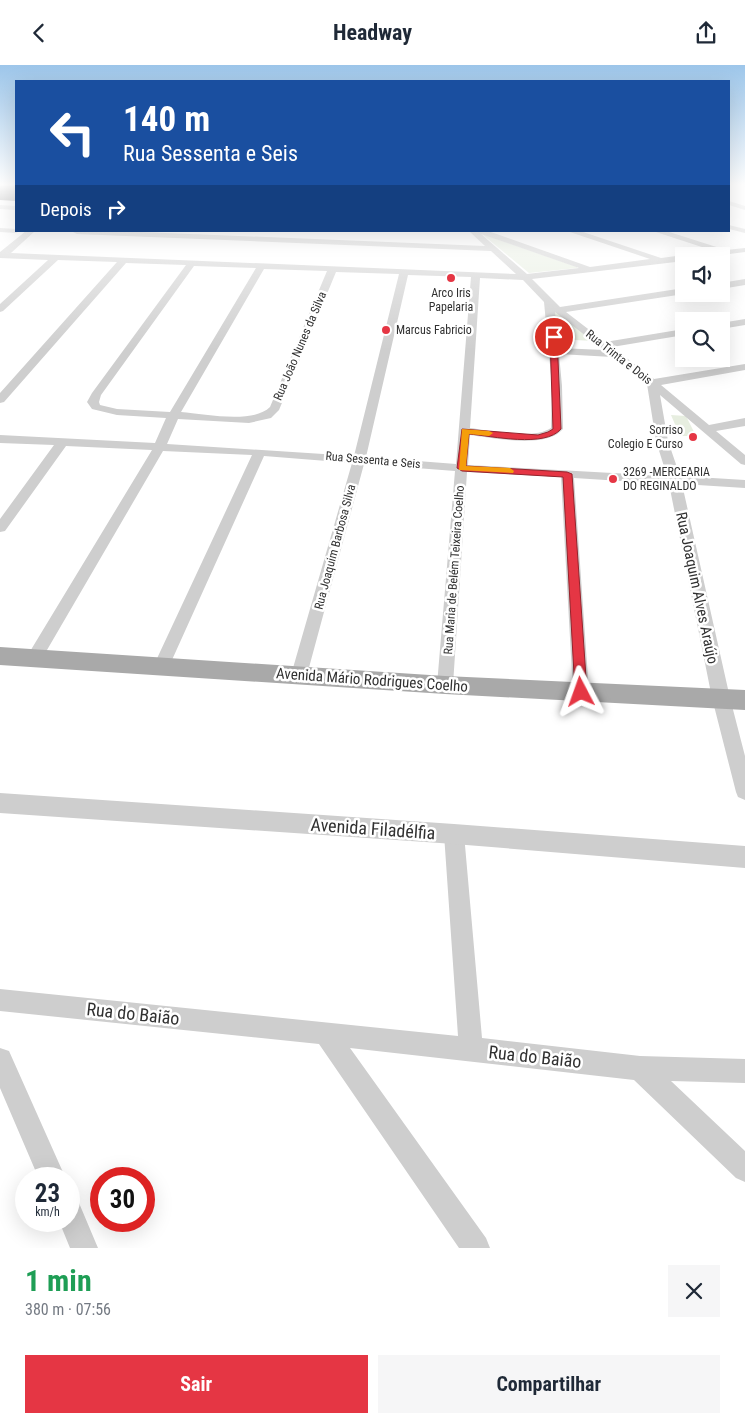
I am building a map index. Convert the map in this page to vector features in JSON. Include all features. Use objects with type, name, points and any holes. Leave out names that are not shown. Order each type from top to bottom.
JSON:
[{"type":"main road","name":"Avenida Mário Rodrigues Coelho","points":[[0,656],[445,685],[733,699]]},
{"type":"street","points":[[2,255],[21,239]]},
{"type":"street","points":[[284,239],[363,240],[397,261],[476,276],[525,277],[675,259]]},
{"type":"street","name":"Rua Trinta e Dois","points":[[482,239],[549,299],[558,310],[652,383],[745,461]]},
{"type":"street","points":[[504,239],[591,269]]},
{"type":"street","points":[[596,239],[662,261]]},
{"type":"street","points":[[684,239],[709,247]]},
{"type":"street","points":[[2,255],[332,269],[493,249]]},
{"type":"street","points":[[730,252],[745,250]]},
{"type":"street","points":[[0,309],[55,258]]},
{"type":"street","points":[[0,400],[123,261]]},
{"type":"street","name":"Rua Joaquim Barbosa Silva","points":[[299,675],[359,459],[397,261]]},
{"type":"street","name":"Rua João Nunes da Silva","points":[[191,264],[93,401],[94,405],[103,409],[249,420],[267,415],[272,411],[332,269]]},
{"type":"street","points":[[34,658],[159,448],[174,414],[261,267]]},
{"type":"street","name":"Rua Maria de Belém Teixeira Coelho","points":[[445,685],[476,276]]},
{"type":"street","points":[[730,285],[745,283]]},
{"type":"street","points":[[558,310],[675,292]]},
{"type":"street","points":[[465,431],[538,437],[555,432],[557,425],[554,351],[549,299]]},
{"type":"street","points":[[730,324],[745,322]]},
{"type":"street","points":[[604,345],[675,333]]},
{"type":"street","points":[[554,351],[614,354]]},
{"type":"street","points":[[652,383],[745,367]]},
{"type":"street","name":"Rua Joaquim Alves Araújo","points":[[652,383],[662,441],[675,481],[733,699],[745,792]]},
{"type":"street","points":[[708,429],[745,421]]},
{"type":"street","name":"Rua Sessenta e Seis","points":[[0,439],[260,452],[462,468],[745,484]]},
{"type":"street","points":[[0,528],[62,443]]},
{"type":"street","points":[[161,667],[260,452]]},
{"type":"street","points":[[567,474],[581,692]]},
{"type":"street","name":"Avenida Filadélfia","points":[[0,803],[454,834],[745,857]]},
{"type":"street","points":[[454,834],[471,1049]]},
{"type":"street","name":"Rua do Baião","points":[[0,1000],[325,1033],[640,1069],[745,1071]]},
{"type":"street","points":[[325,1033],[476,1248]]},
{"type":"street","points":[[0,1060],[48,1167]]},
{"type":"street","points":[[640,1069],[745,1169]]},
{"type":"street","points":[[77,1232],[84,1248]]},
{"type":"shaded area","points":[[488,239],[497,239],[577,267],[529,273]]},
{"type":"shaded area","points":[[553,309],[594,341],[556,339]]},
{"type":"shaded area","points":[[671,415],[686,416],[696,436],[680,436]]},
{"type":"slow traffic","points":[[489,433],[465,431],[462,468],[510,471]]},
{"type":"place","name":"Arco Iris Papelaria","points":[[451,278]]},
{"type":"place","name":"Marcus Fabricio","points":[[386,330]]},
{"type":"place","name":"Sorriso Colegio E Curso","points":[[693,437]]},
{"type":"place","name":"3269 -MERCEARIA DO REGINALDO","points":[[613,479]]},
{"type":"route","points":[[554,337],[557,386],[557,429],[555,432],[538,437],[465,431],[462,468],[567,474],[581,692]]}]
